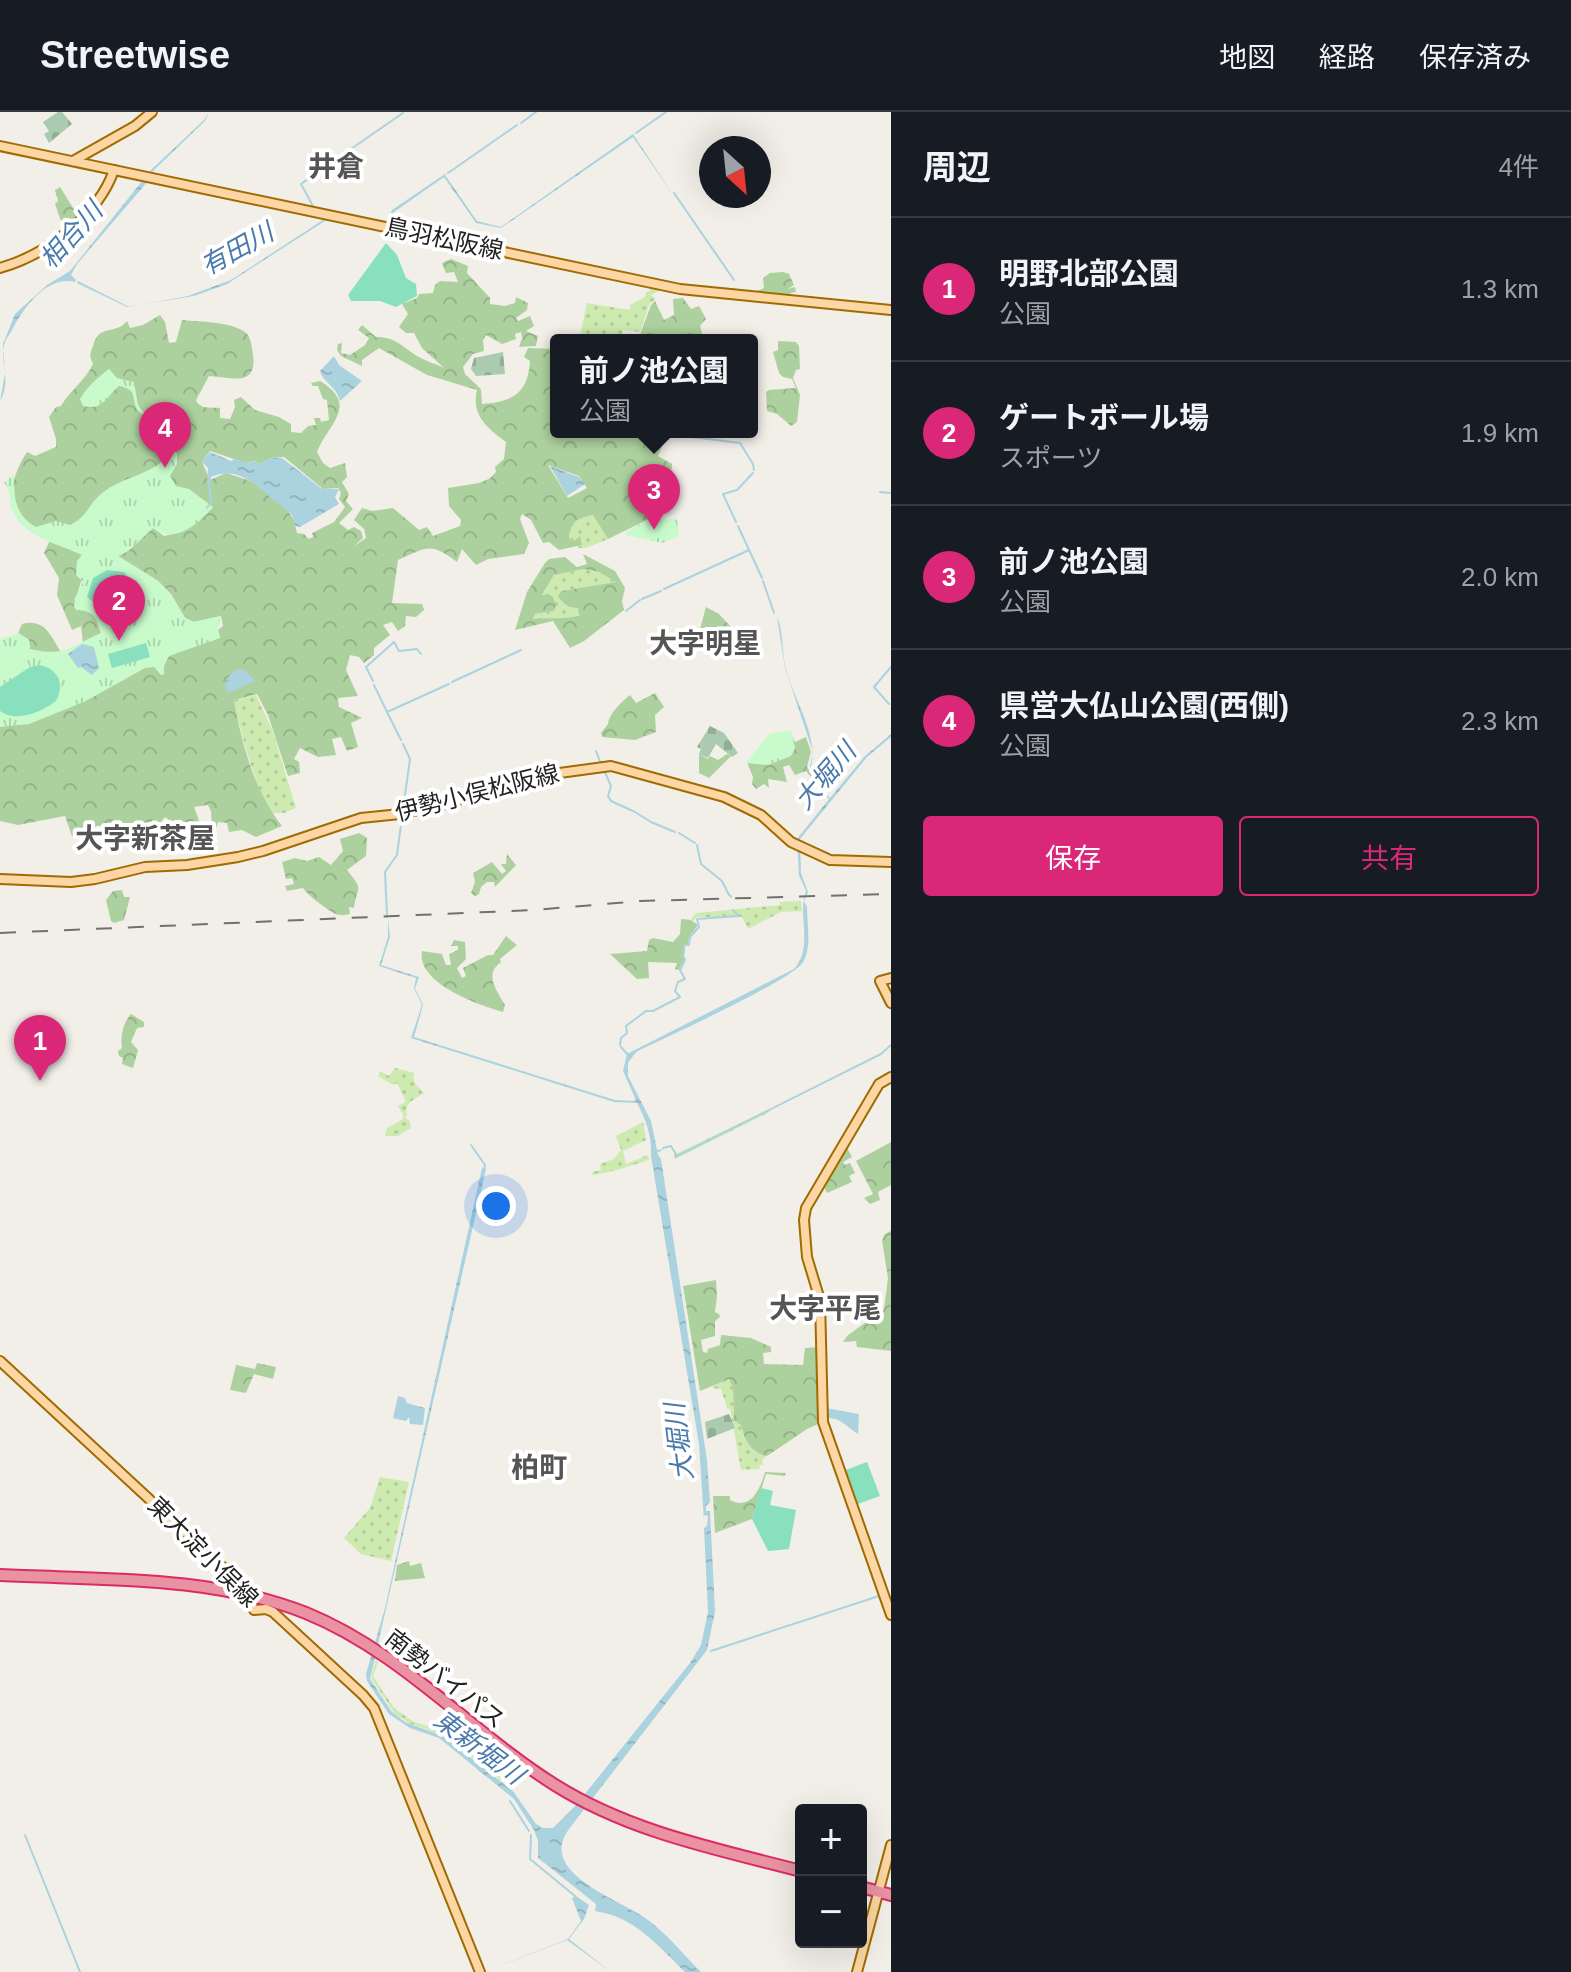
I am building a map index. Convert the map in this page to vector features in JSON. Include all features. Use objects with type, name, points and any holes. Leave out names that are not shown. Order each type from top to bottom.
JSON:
[{"type":"highway","name":"南勢バイパス","points":[[0,1577],[172,1588],[247,1597],[311,1619],[375,1651],[411,1677],[500,1752],[590,1806],[672,1837],[795,1871]]},
{"type":"highway","points":[[867,1891],[891,1897]]},
{"type":"main road","points":[[73,161],[135,126],[152,112]]},
{"type":"main road","name":"鳥羽松阪線","points":[[0,146],[680,289],[891,310]]},
{"type":"main road","points":[[0,268],[27,259],[86,216],[108,186],[114,170]]},
{"type":"main road","name":"伊勢小俣松阪線","points":[[0,879],[71,882],[145,867],[187,865],[238,857],[361,818],[446,804],[530,777],[611,766],[724,797],[761,815],[788,841],[836,861],[891,862]]},
{"type":"main road","points":[[891,978],[880,981],[891,1003]]},
{"type":"main road","points":[[891,1077],[879,1084],[806,1208],[804,1220],[807,1257],[820,1300],[823,1424],[891,1615]]},
{"type":"main road","name":"東大淀小俣線","points":[[0,1361],[242,1585],[254,1610],[273,1612],[374,1708],[480,1972]]},
{"type":"main road","points":[[857,1972],[891,1845]]},
{"type":"green space","points":[[62,112],[72,124],[49,143],[44,134],[49,131],[43,122]]},
{"type":"green space","points":[[60,187],[80,219],[64,230],[55,204],[58,201],[55,190]]},
{"type":"green space","points":[[386,243],[397,255],[406,278],[416,284],[417,296],[396,307],[380,301],[351,301],[348,295]]},
{"type":"green space","points":[[451,259],[468,266],[467,273],[490,298],[490,304],[505,306],[515,303],[516,297],[528,303],[527,310],[516,318],[518,321],[530,316],[534,326],[526,331],[538,336],[536,346],[519,347],[521,332],[515,334],[516,339],[502,344],[486,335],[484,351],[473,354],[463,367],[465,374],[481,389],[482,404],[510,398],[522,388],[529,372],[530,361],[524,357],[528,348],[550,349],[550,438],[666,438],[658,456],[672,464],[671,477],[637,479],[637,496],[645,506],[653,506],[653,517],[608,539],[593,515],[583,518],[576,521],[569,538],[574,541],[580,536],[582,545],[559,550],[549,542],[543,543],[531,520],[522,514],[520,519],[529,543],[524,554],[488,559],[476,565],[462,549],[457,562],[441,551],[429,549],[398,560],[392,603],[422,604],[424,610],[416,617],[406,616],[405,626],[398,631],[392,622],[383,625],[390,635],[374,648],[374,655],[364,663],[359,657],[350,655],[346,670],[358,696],[338,698],[339,707],[362,718],[351,723],[358,747],[347,751],[341,737],[332,739],[336,755],[318,757],[300,748],[294,759],[299,762],[300,773],[288,776],[268,715],[257,694],[234,700],[250,766],[282,826],[256,837],[242,830],[229,832],[227,823],[218,822],[216,829],[212,829],[208,805],[194,807],[203,831],[193,833],[188,822],[174,824],[165,817],[159,825],[153,820],[146,827],[127,832],[125,824],[96,826],[93,832],[72,836],[65,816],[18,825],[0,821],[0,721],[30,649],[29,640],[18,633],[22,624],[38,624],[44,628],[67,661],[131,667],[220,637],[218,630],[223,626],[221,616],[194,622],[185,618],[171,594],[158,581],[118,556],[153,528],[164,536],[177,533],[164,464],[64,546],[90,556],[76,604],[77,610],[94,616],[101,634],[83,643],[81,626],[72,630],[57,595],[59,578],[44,553],[50,540],[24,519],[14,503],[15,477],[27,452],[35,456],[56,447],[49,417],[90,370],[93,364],[90,356],[99,334],[127,321],[130,328],[143,325],[160,315],[165,322],[169,343],[176,342],[182,320],[223,324],[245,332],[251,344],[253,361],[249,375],[236,379],[209,376],[196,400],[198,403],[220,408],[220,418],[230,419],[235,407],[234,400],[241,397],[255,410],[291,424],[291,432],[301,433],[308,426],[316,425],[314,418],[320,418],[321,422],[329,420],[327,400],[323,399],[318,386],[311,383],[320,381],[332,390],[340,407],[317,452],[330,468],[345,463],[347,477],[342,482],[349,494],[346,501],[353,509],[339,523],[348,530],[354,527],[361,531],[363,538],[354,546],[366,538],[364,529],[354,520],[362,508],[372,511],[393,508],[419,530],[427,527],[433,536],[460,526],[461,520],[449,506],[448,488],[489,479],[504,459],[506,442],[482,420],[476,407],[477,390],[427,375],[379,348],[362,360],[362,366],[341,356],[337,350],[338,344],[342,343],[341,353],[350,355],[365,345],[369,338],[358,330],[362,325],[376,337],[396,342],[418,357],[444,368],[422,348],[414,333],[406,333],[399,327],[408,314],[402,304],[417,298],[419,294],[433,293],[440,281],[458,282],[454,272],[446,273],[442,263]],"holes":[[[210,451],[246,463],[255,461],[258,464],[284,457],[323,489],[338,488],[341,493],[339,499],[345,507],[334,522],[312,533],[313,537],[309,539],[297,533],[294,520],[286,508],[251,481],[226,473],[210,480],[202,462]],[[548,465],[579,476],[587,488],[568,498]]]},
{"type":"green space","points":[[770,273],[789,274],[794,285],[788,289],[795,287],[796,292],[790,293],[791,298],[753,293],[764,288],[763,278]]},
{"type":"green space","points":[[649,286],[658,287],[659,291],[651,295],[656,299],[650,303],[640,332],[623,330],[622,334],[580,334],[587,303],[630,310],[630,305],[650,291]]},
{"type":"green space","points":[[683,298],[691,309],[699,306],[706,319],[700,326],[702,334],[640,334],[651,305],[655,301],[664,320],[674,315],[673,299]]},
{"type":"green space","points":[[778,341],[796,342],[799,346],[800,369],[796,370],[793,378],[800,395],[797,422],[791,426],[777,414],[767,411],[766,392],[796,388],[792,379],[779,373],[773,352],[778,350]]},
{"type":"green space","points":[[503,352],[505,374],[476,376],[471,369],[474,358]]},
{"type":"green space","points":[[109,369],[117,378],[134,382],[138,405],[153,417],[170,441],[177,454],[177,464],[170,476],[176,486],[189,489],[213,507],[193,526],[178,533],[161,533],[153,528],[118,556],[158,581],[185,618],[194,622],[221,616],[220,638],[169,656],[164,674],[161,675],[154,667],[145,668],[84,702],[29,724],[0,727],[0,639],[18,633],[29,640],[30,649],[52,652],[67,649],[101,633],[94,616],[74,607],[83,582],[76,575],[77,561],[82,555],[25,528],[13,512],[4,483],[14,474],[19,511],[36,527],[56,521],[70,525],[81,518],[101,494],[157,465],[172,450],[151,420],[138,411],[129,390],[119,386],[100,405],[83,406],[80,399],[83,394]]},
{"type":"green space","points":[[594,515],[608,539],[578,548],[577,538],[574,541],[569,538],[572,527],[580,519]]},
{"type":"green space","points":[[653,517],[667,520],[677,518],[679,536],[662,543],[626,535],[627,531]]},
{"type":"green space","points":[[583,554],[615,571],[625,588],[622,601],[624,610],[570,648],[553,621],[515,630],[527,592],[549,559],[565,557],[577,567],[587,564]],"holes":[[[584,569],[599,572],[616,582],[561,591],[558,597],[567,606],[578,608],[580,615],[533,619],[535,614],[554,611],[556,605],[553,597],[542,595],[554,575]]]},
{"type":"green space","points":[[584,569],[599,572],[617,582],[561,591],[559,597],[563,602],[569,607],[579,608],[581,615],[533,620],[535,614],[554,611],[542,596],[554,575]]},
{"type":"green space","points":[[107,570],[124,572],[135,586],[122,617],[116,619],[87,597],[93,578]]},
{"type":"green space","points":[[706,607],[719,614],[731,627],[720,633],[722,639],[718,640],[700,629]]},
{"type":"green space","points":[[146,643],[150,657],[112,668],[108,654]]},
{"type":"green space","points":[[40,665],[58,678],[60,689],[56,701],[28,715],[13,716],[0,711],[0,687],[30,667]]},
{"type":"green space","points":[[655,693],[664,707],[655,715],[656,732],[635,740],[602,737],[601,733],[613,712],[630,695],[636,703]]},
{"type":"green space","points":[[256,695],[272,729],[296,808],[284,813],[270,813],[253,772],[237,715],[234,700]]},
{"type":"green space","points":[[710,726],[724,733],[738,753],[732,757],[716,744],[708,758],[699,754],[701,749],[697,747]]},
{"type":"green space","points":[[791,730],[795,748],[791,756],[768,765],[746,763],[769,734]]},
{"type":"green space","points":[[790,731],[795,742],[806,737],[811,752],[807,767],[811,777],[806,771],[795,775],[789,765],[783,767],[787,782],[768,779],[769,788],[764,784],[756,789],[747,762]]},
{"type":"green space","points":[[699,754],[718,760],[727,754],[731,756],[709,778],[699,773]]},
{"type":"green space","points":[[359,833],[367,838],[366,856],[347,870],[358,889],[354,908],[349,907],[350,914],[333,913],[303,888],[287,891],[285,886],[294,884],[292,878],[286,879],[282,862],[319,857],[331,865],[343,851],[340,839]]},
{"type":"green space","points":[[507,854],[516,865],[495,887],[494,882],[487,882],[479,894],[475,896],[471,893],[475,882],[473,873],[492,862],[502,874],[506,871],[501,864],[506,864]]},
{"type":"green space","points":[[122,890],[124,897],[130,897],[124,920],[114,923],[106,900],[113,891]]},
{"type":"green space","points":[[801,901],[802,911],[781,912],[748,929],[742,917],[696,917],[694,921],[691,920],[696,913]]},
{"type":"green space","points":[[681,919],[698,925],[689,937],[688,945],[684,945],[684,960],[679,970],[675,969],[677,963],[648,962],[649,978],[637,979],[610,954],[647,951],[649,940],[653,938],[673,942],[680,934]]},
{"type":"green space","points":[[506,936],[517,945],[500,959],[492,977],[505,1005],[503,1012],[451,991],[438,983],[423,963],[422,951],[442,954],[446,965],[451,965],[449,954],[458,950],[458,946],[451,946],[454,940],[465,942],[466,959],[457,968],[462,978],[466,976],[463,968],[493,955]]},
{"type":"green space","points":[[131,1014],[144,1022],[144,1027],[137,1028],[131,1042],[138,1050],[133,1068],[122,1064],[123,1058],[118,1051],[122,1048],[123,1030]]},
{"type":"green space","points":[[395,1068],[415,1073],[416,1085],[424,1093],[407,1107],[405,1117],[411,1128],[398,1136],[385,1136],[387,1128],[403,1119],[398,1106],[406,1102],[397,1083],[393,1085],[378,1076],[380,1071],[389,1076]]},
{"type":"green space","points":[[769,1109],[770,1112],[675,1159],[674,1155]]},
{"type":"green space","points":[[643,1122],[646,1140],[623,1151],[626,1164],[648,1155],[649,1160],[592,1175],[592,1172],[601,1170],[600,1164],[614,1159],[621,1150],[616,1136]]},
{"type":"green space","points":[[891,1142],[891,1185],[878,1192],[880,1200],[870,1204],[864,1198],[873,1194],[856,1161]]},
{"type":"green space","points":[[845,1144],[852,1157],[843,1162],[845,1165],[850,1163],[855,1173],[849,1176],[852,1182],[827,1193],[822,1183]]},
{"type":"green space","points":[[891,1231],[891,1351],[857,1347],[856,1341],[843,1342],[884,1309],[888,1278],[882,1240]]},
{"type":"green space","points":[[716,1280],[715,1312],[720,1317],[715,1321],[715,1336],[701,1340],[703,1352],[707,1353],[708,1349],[720,1345],[721,1335],[751,1338],[771,1347],[771,1352],[763,1353],[764,1364],[803,1365],[805,1348],[819,1347],[822,1429],[818,1424],[807,1429],[767,1456],[753,1449],[746,1441],[741,1425],[734,1421],[733,1387],[729,1379],[700,1391],[683,1286]]},
{"type":"green space","points":[[257,1363],[276,1367],[273,1379],[254,1374],[246,1393],[230,1390],[236,1365],[255,1369]]},
{"type":"green space","points":[[729,1378],[733,1387],[734,1421],[741,1425],[752,1449],[767,1456],[762,1460],[763,1465],[759,1465],[760,1469],[741,1470],[730,1409],[721,1389],[712,1388],[717,1382]]},
{"type":"green space","points":[[729,1414],[735,1428],[707,1439],[705,1422]]},
{"type":"green space","points":[[867,1462],[880,1496],[855,1505],[843,1471]]},
{"type":"green space","points":[[765,1472],[786,1473],[785,1476],[766,1474],[752,1519],[715,1533],[713,1496],[730,1496],[730,1500],[744,1503],[754,1496]]},
{"type":"green space","points":[[380,1477],[409,1482],[391,1561],[361,1554],[344,1538],[370,1508]]},
{"type":"green space","points":[[761,1488],[773,1491],[770,1505],[796,1510],[789,1549],[768,1551],[752,1519]]},
{"type":"green space","points":[[409,1561],[410,1566],[421,1563],[425,1578],[395,1581],[397,1565]]},
{"type":"green space","points":[[376,1659],[378,1663],[373,1676],[394,1708],[414,1722],[440,1730],[502,1777],[501,1780],[443,1735],[409,1723],[395,1714],[371,1678]]},
{"type":"water","points":[[209,112],[205,121],[153,171],[149,180],[77,264],[71,275],[75,282],[54,284],[29,304],[6,340],[3,351],[3,344],[15,314],[47,285],[70,271],[151,170]]},
{"type":"water","points":[[633,134],[674,196],[633,137],[501,228],[476,223],[444,177],[394,212],[384,228],[378,229],[364,228],[328,219],[227,284],[194,296],[144,304],[188,296],[231,280],[326,218],[378,228],[385,225],[392,210],[448,172],[445,175],[477,221],[501,227]]},
{"type":"water","points":[[78,281],[127,307],[77,283]]},
{"type":"water","points":[[334,356],[339,365],[362,381],[340,401],[320,371]]},
{"type":"water","points":[[210,452],[231,461],[255,461],[258,464],[272,458],[282,458],[322,489],[339,489],[335,497],[339,504],[300,527],[295,526],[287,510],[244,478],[220,474],[211,477],[210,485],[207,483],[208,468],[202,462]]},
{"type":"water","points":[[550,466],[579,477],[585,484],[567,496]]},
{"type":"water","points":[[777,617],[779,622],[788,677],[785,668]]},
{"type":"water","points":[[82,644],[94,647],[99,668],[92,675],[78,668],[68,654]]},
{"type":"water","points":[[237,669],[245,670],[255,681],[229,693],[225,688],[227,678]]},
{"type":"water","points":[[788,677],[808,728],[812,749]]},
{"type":"water","points":[[891,734],[867,757],[800,839],[801,873],[808,892],[804,901],[806,891],[799,875],[797,839],[829,799],[820,792],[810,767],[812,755],[811,767],[830,798],[865,756]]},
{"type":"water","points":[[804,901],[807,907],[808,942],[803,962],[794,970],[777,982],[753,995],[636,1052],[628,1063],[628,1076],[651,1121],[657,1150],[664,1149],[657,1153],[661,1159],[707,1460],[710,1502],[706,1511],[710,1511],[715,1612],[707,1650],[569,1829],[562,1845],[564,1859],[586,1884],[648,1920],[701,1972],[685,1972],[634,1926],[595,1911],[596,1904],[538,1858],[538,1841],[534,1830],[514,1799],[439,1738],[410,1728],[389,1714],[367,1681],[366,1674],[385,1608],[482,1168],[486,1169],[370,1679],[392,1712],[405,1722],[443,1736],[513,1791],[536,1824],[553,1828],[576,1805],[690,1663],[701,1645],[708,1612],[704,1528],[708,1516],[704,1515],[704,1520],[699,1444],[649,1135],[637,1103],[614,1102],[411,1038],[422,1005],[414,988],[416,978],[379,966],[388,937],[388,919],[390,937],[381,965],[419,977],[415,988],[423,1005],[414,1037],[615,1100],[633,1101],[636,1100],[623,1071],[627,1054],[794,969],[800,960],[804,941]]},
{"type":"water","points":[[398,1396],[405,1398],[407,1403],[425,1408],[423,1425],[410,1424],[409,1417],[406,1421],[393,1418]]},
{"type":"water","points":[[826,1408],[859,1414],[858,1434],[840,1421],[827,1418]]},
{"type":"water","points":[[576,1896],[589,1905],[584,1919],[569,1939],[611,1972],[567,1940],[484,1972],[568,1939],[581,1921],[572,1898]]},
{"type":"waterway","points":[[521,123],[536,112]]},
{"type":"waterway","points":[[636,133],[666,112]]},
{"type":"waterway","points":[[332,162],[403,113]]},
{"type":"waterway","points":[[448,173],[517,125]]},
{"type":"waterway","points":[[314,208],[301,184],[330,163]]},
{"type":"waterway","points":[[674,193],[734,280]]},
{"type":"waterway","points":[[700,438],[740,443],[754,470]]},
{"type":"waterway","points":[[736,522],[723,494],[737,490],[753,473]]},
{"type":"waterway","points":[[209,484],[211,502]]},
{"type":"waterway","points":[[880,492],[891,493]]},
{"type":"waterway","points":[[207,508],[210,504]]},
{"type":"waterway","points":[[738,526],[762,578]]},
{"type":"waterway","points":[[664,589],[749,550]]},
{"type":"waterway","points":[[763,581],[774,613]]},
{"type":"waterway","points":[[642,599],[661,591]]},
{"type":"waterway","points":[[626,611],[640,600]]},
{"type":"waterway","points":[[373,681],[366,667],[394,642],[399,651],[417,649],[421,654]]},
{"type":"waterway","points":[[452,682],[521,650]]},
{"type":"waterway","points":[[889,704],[874,687],[891,667]]},
{"type":"waterway","points":[[401,740],[387,712],[449,684]]},
{"type":"waterway","points":[[374,685],[387,712]]},
{"type":"waterway","points":[[403,744],[410,759],[403,809]]},
{"type":"waterway","points":[[596,751],[601,764]]},
{"type":"waterway","points":[[604,770],[611,786],[608,796],[611,801],[675,832]]},
{"type":"waterway","points":[[387,915],[385,872],[397,855],[402,817]]},
{"type":"waterway","points":[[679,833],[695,843]]},
{"type":"waterway","points":[[697,845],[701,864],[722,881],[729,895]]},
{"type":"waterway","points":[[684,953],[684,945],[689,945],[690,937],[699,927],[697,919],[739,916],[733,910]]},
{"type":"waterway","points":[[620,1045],[621,1038],[627,1033],[626,1026],[646,1011],[653,1011],[680,997],[675,991],[678,982],[685,979],[680,970],[685,960],[683,955]]},
{"type":"waterway","points":[[663,1148],[671,1146],[677,1156],[881,1054],[891,1045]]},
{"type":"waterway","points":[[621,1047],[628,1055]]},
{"type":"waterway","points":[[471,1145],[485,1165],[484,1171]]},
{"type":"waterway","points":[[711,1651],[882,1595]]},
{"type":"waterway","name":"東新堀川","points":[[510,1801],[529,1831]]},
{"type":"waterway","points":[[25,1835],[80,1972]]},
{"type":"waterway","points":[[531,1835],[530,1859],[575,1896]]},
{"type":"railway","points":[[0,933],[534,910],[640,901],[891,894]]},
{"type":"place","name":"県営大仏山公園(西側)","points":[[165,468]]},
{"type":"place","name":"前ノ池公園","points":[[654,530]]},
{"type":"place","name":"ゲートボール場","points":[[119,641]]},
{"type":"place","name":"明野北部公園","points":[[40,1081]]},
{"type":"district","name":"井倉","points":[[336,166]]},
{"type":"district","name":"大字明星","points":[[705,643]]},
{"type":"district","name":"大字新茶屋","points":[[145,838]]},
{"type":"district","name":"大字平尾","points":[[825,1308]]},
{"type":"district","name":"柏町","points":[[539,1467]]},
{"type":"water label","name":"相合川","points":[[71,235]]},
{"type":"water label","name":"有田川","points":[[237,249]]},
{"type":"water label","name":"大堀川","points":[[825,776]]},
{"type":"water label","name":"大堀川","points":[[679,1442]]}]
